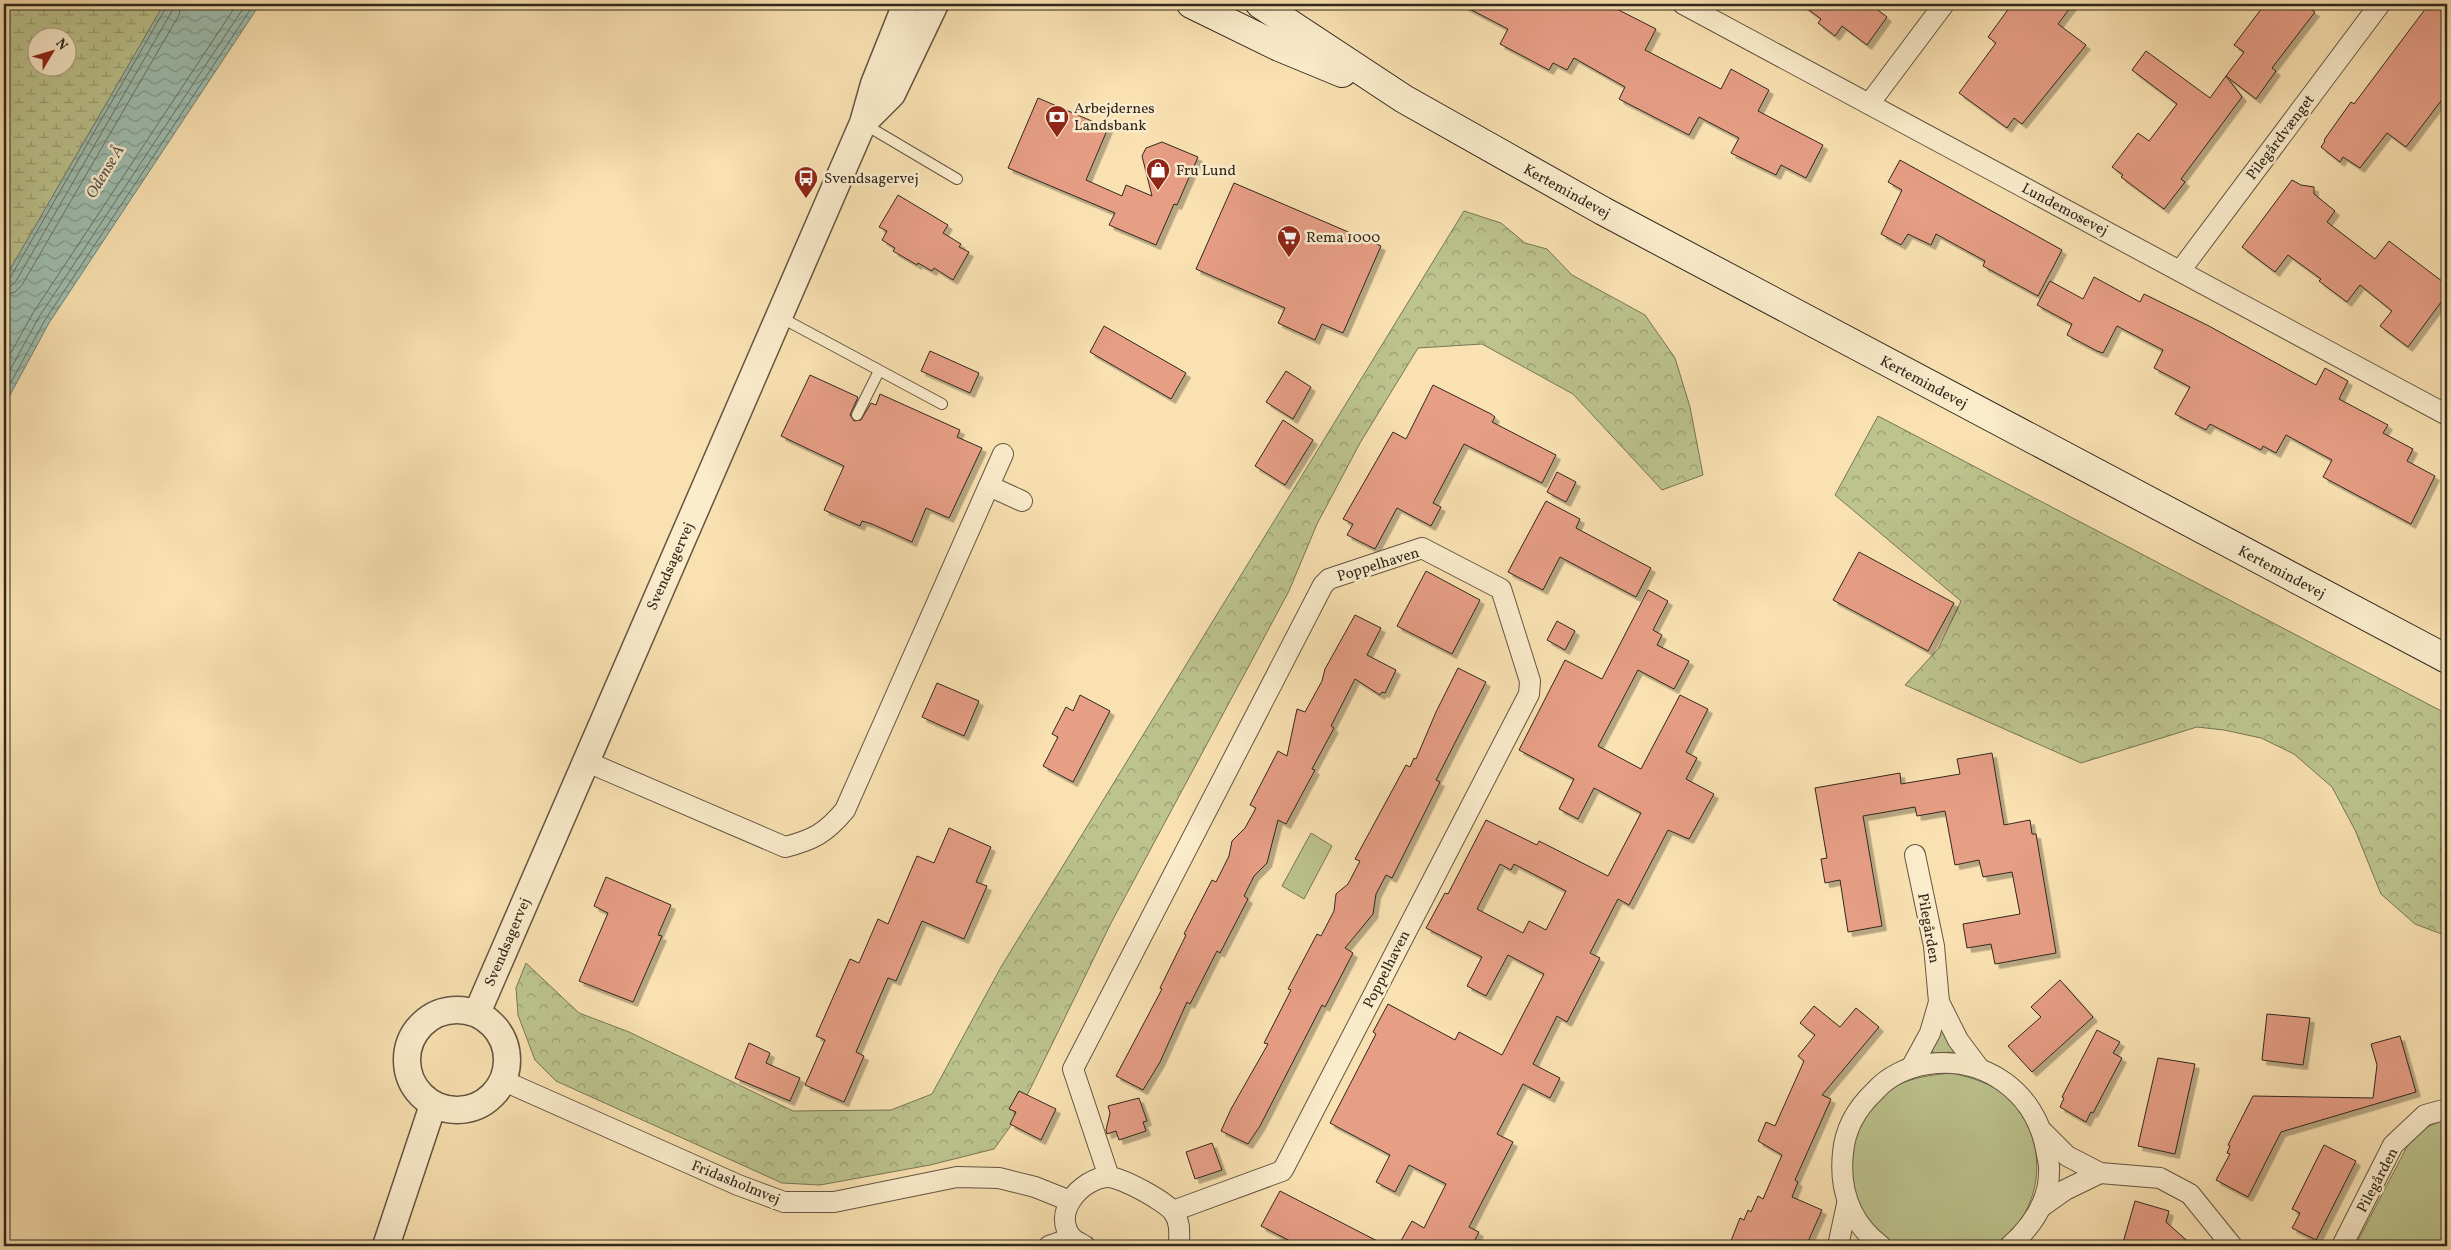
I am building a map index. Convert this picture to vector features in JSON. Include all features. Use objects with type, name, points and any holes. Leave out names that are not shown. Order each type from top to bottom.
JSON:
[{"type":"main road","name":"Kertemindevej","points":[[1191,4],[1279,47],[1404,99]]},
{"type":"main road","name":"Kertemindevej","points":[[1260,4],[1404,99],[1603,211],[2447,659]]},
{"type":"street","name":"Svendsagervej","points":[[477,1013],[863,124],[874,84],[906,4]]},
{"type":"street","name":"Svendsagervej","points":[[863,124],[892,94],[935,4]]},
{"type":"street","name":"Lundemosevej","points":[[1683,4],[2447,414]]},
{"type":"street","points":[[1869,104],[1944,4]]},
{"type":"street","name":"Pilegårdvænget","points":[[2180,271],[2380,4]]},
{"type":"street","points":[[585,761],[785,847],[808,842],[829,828],[845,810],[1003,454]]},
{"type":"street","points":[[989,486],[1022,501]]},
{"type":"street","name":"Poppelhaven","points":[[1109,1177],[1073,1069],[1323,585],[1329,579],[1422,548],[1501,589],[1530,681],[1529,694],[1285,1166],[1282,1171],[1173,1212]]},
{"type":"street","name":"Pilegården","points":[[1912,1066],[1930,1033],[1939,1002],[1934,946],[1915,855]]},
{"type":"street","name":"Pilegården","points":[[1939,1002],[1958,1040],[1979,1068]]},
{"type":"street","points":[[456,1009],[477,1013],[497,1029],[507,1051],[507,1069],[504,1081],[492,1096],[479,1106],[455,1110],[433,1105],[418,1091],[410,1078],[406,1060],[409,1043],[419,1026],[436,1014],[456,1009]]},
{"type":"street","name":"Pilegården","points":[[1838,1246],[1847,1204],[1841,1173],[1844,1142],[1858,1108],[1881,1084],[1912,1066],[1947,1061],[1979,1068],[2005,1081],[2028,1104],[2042,1132],[2050,1172],[2041,1208]]},
{"type":"street","name":"Fridasholmvej","points":[[504,1081],[738,1185],[784,1202],[834,1202],[957,1177],[999,1178],[1035,1187],[1070,1201]]},
{"type":"street","points":[[386,1246],[433,1105]]},
{"type":"street","name":"Pilegården","points":[[2342,1246],[2393,1145],[2425,1115],[2447,1109]]},
{"type":"street","name":"Pilegården","points":[[2042,1132],[2067,1156],[2100,1173],[2160,1178],[2190,1194],[2232,1246]]},
{"type":"street","name":"Pilegården","points":[[2010,1246],[2025,1232],[2041,1208],[2065,1190],[2100,1173]]},
{"type":"street","points":[[1049,1246],[1079,1242],[1066,1221],[1070,1201],[1078,1190],[1090,1181],[1109,1177],[1145,1192],[1173,1212],[1180,1227],[1179,1246]]},
{"type":"street","name":"Pilegården","points":[[1847,1204],[1870,1238],[1881,1246]]},
{"type":"lane","points":[[863,124],[957,179]]},
{"type":"lane","points":[[779,316],[942,404]]},
{"type":"lane","points":[[857,415],[879,371]]},
{"type":"green space","points":[[4,4],[164,4],[4,280]]},
{"type":"green space","points":[[1464,211],[1501,223],[1525,243],[1547,249],[1572,275],[1645,315],[1675,358],[1690,407],[1703,475],[1662,490],[1573,394],[1482,344],[1418,348],[1360,443],[1317,524],[1289,591],[1111,923],[1015,1120],[994,1149],[930,1165],[820,1185],[782,1183],[556,1081],[535,1060],[518,1015],[516,988],[526,963],[579,1013],[629,1032],[793,1111],[891,1110],[932,1094],[1001,967]]},
{"type":"green space","points":[[1878,416],[2447,714],[2447,936],[2415,924],[2381,894],[2355,830],[2332,787],[2294,754],[2261,738],[2224,730],[2197,727],[2081,763],[1905,685],[1938,649],[1961,601],[1835,495]]},
{"type":"green space","points":[[1311,833],[1332,846],[1304,899],[1282,886]]},
{"type":"green space","points":[[1941,1019],[1957,1052],[1932,1053]]},
{"type":"green space","points":[[1952,1073],[1974,1079],[1995,1088],[2019,1110],[2033,1140],[2037,1174],[2034,1190],[2018,1225],[2001,1243],[1996,1245],[1979,1248],[1894,1246],[1880,1237],[1872,1227],[1856,1197],[1852,1180],[1851,1162],[1859,1127],[1868,1111],[1879,1098],[1894,1087],[1915,1079]]},
{"type":"green space","points":[[2447,1119],[2447,1246],[2355,1246],[2411,1139],[2424,1128]]},
{"type":"water","name":"Odense Å","points":[[164,4],[260,4],[49,323],[4,406],[4,280]]},
{"type":"building","points":[[1460,4],[1607,4],[1656,29],[1645,50],[1721,89],[1731,69],[1769,90],[1758,111],[1823,145],[1806,178],[1781,165],[1776,175],[1731,153],[1739,138],[1699,117],[1689,135],[1619,99],[1625,87],[1574,58],[1567,70],[1553,63],[1549,70],[1500,44],[1508,29]]},
{"type":"building","points":[[1801,4],[1870,4],[1887,17],[1867,45],[1842,26],[1835,36],[1818,23],[1821,19]]},
{"type":"building","points":[[2012,4],[2073,4],[2058,24],[2086,45],[2022,124],[2014,118],[2007,128],[1959,93],[1996,43],[1988,37]]},
{"type":"building","points":[[2265,4],[2303,4],[2315,12],[2272,68],[2276,71],[2256,99],[2226,76],[2244,52],[2234,45]]},
{"type":"building","points":[[2429,4],[2447,4],[2447,93],[2406,147],[2387,133],[2360,168],[2343,157],[2340,162],[2321,147],[2324,140],[2351,102],[2354,104]]},
{"type":"building","points":[[2146,51],[2210,98],[2226,76],[2242,97],[2181,179],[2185,182],[2164,209],[2121,177],[2123,175],[2112,167],[2138,133],[2149,141],[2177,104],[2132,70]]},
{"type":"building","points":[[1038,98],[1108,128],[1086,180],[1122,196],[1126,185],[1152,196],[1142,156],[1146,148],[1162,142],[1198,157],[1177,205],[1174,204],[1156,245],[1109,225],[1115,213],[1008,168]]},
{"type":"building","points":[[1900,160],[2062,250],[2038,296],[1983,266],[1985,261],[1936,234],[1931,245],[1908,234],[1901,245],[1881,234],[1902,190],[1888,182]]},
{"type":"building","points":[[2292,180],[2301,185],[2314,187],[2314,194],[2335,211],[2327,222],[2375,259],[2389,241],[2447,285],[2447,294],[2408,347],[2380,326],[2392,311],[2360,285],[2347,302],[2319,281],[2321,279],[2288,255],[2275,272],[2242,247]]},
{"type":"building","name":"Rema 1000","points":[[1234,183],[1381,246],[1343,333],[1322,324],[1315,340],[1278,323],[1285,308],[1196,269]]},
{"type":"building","points":[[898,195],[948,225],[943,233],[961,244],[959,247],[969,252],[953,280],[934,268],[932,271],[918,263],[917,265],[893,251],[895,248],[882,240],[887,231],[879,227]]},
{"type":"building","points":[[2094,277],[2140,302],[2144,294],[2209,326],[2316,385],[2325,368],[2348,381],[2339,399],[2388,425],[2383,433],[2413,449],[2407,461],[2435,476],[2411,524],[2323,477],[2332,460],[2286,435],[2276,453],[2263,446],[2261,450],[2210,424],[2206,430],[2175,414],[2190,387],[2154,368],[2163,350],[2117,326],[2103,353],[2097,351],[2067,335],[2072,324],[2037,305],[2050,281],[2083,299]]},
{"type":"building","points":[[1104,326],[1186,373],[1171,399],[1090,352]]},
{"type":"building","points":[[930,351],[979,373],[970,393],[921,371]]},
{"type":"building","points":[[1286,371],[1311,387],[1293,419],[1266,402]]},
{"type":"building","points":[[810,375],[858,397],[850,415],[854,421],[861,420],[871,403],[876,405],[880,394],[960,430],[957,437],[982,448],[949,518],[926,508],[912,542],[872,524],[862,521],[860,526],[824,510],[844,466],[781,436]]},
{"type":"building","points":[[1433,385],[1491,414],[1495,417],[1492,422],[1556,455],[1542,483],[1464,444],[1433,503],[1441,507],[1431,526],[1397,508],[1375,549],[1347,535],[1353,524],[1343,519],[1393,432],[1406,439]]},
{"type":"building","points":[[1283,420],[1313,440],[1285,485],[1255,466]]},
{"type":"building","points":[[1557,472],[1576,482],[1566,502],[1547,492]]},
{"type":"building","points":[[1546,501],[1580,519],[1576,528],[1651,568],[1636,597],[1560,557],[1543,590],[1508,572]]},
{"type":"building","points":[[1859,552],[1954,603],[1928,651],[1833,600]]},
{"type":"building","points":[[1426,571],[1480,600],[1452,654],[1397,626]]},
{"type":"building","points":[[1648,590],[1668,601],[1653,630],[1662,635],[1657,645],[1689,661],[1674,689],[1638,670],[1598,746],[1641,769],[1680,695],[1708,709],[1686,752],[1697,758],[1686,779],[1714,794],[1689,839],[1668,830],[1629,905],[1618,899],[1590,953],[1600,958],[1567,1022],[1557,1016],[1533,1064],[1560,1078],[1550,1098],[1523,1084],[1497,1134],[1513,1142],[1469,1227],[1479,1232],[1472,1246],[1398,1246],[1412,1221],[1424,1228],[1446,1184],[1409,1165],[1395,1192],[1376,1182],[1390,1155],[1330,1123],[1376,1034],[1373,1032],[1388,1004],[1455,1040],[1459,1032],[1502,1055],[1544,974],[1508,955],[1486,996],[1467,986],[1482,957],[1426,928],[1445,893],[1448,894],[1486,820],[1537,845],[1539,841],[1608,876],[1641,813],[1594,788],[1578,819],[1559,809],[1574,779],[1519,750],[1565,660],[1602,679]],"holes":[[[1500,864],[1511,870],[1514,864],[1566,891],[1546,930],[1529,921],[1523,933],[1477,909]]]},
{"type":"building","points":[[1355,615],[1381,628],[1367,655],[1396,670],[1385,693],[1382,692],[1380,695],[1355,679],[1331,726],[1334,728],[1312,769],[1315,770],[1286,824],[1278,820],[1267,863],[1254,876],[1244,896],[1248,899],[1220,953],[1217,951],[1190,1004],[1187,1002],[1160,1062],[1143,1090],[1116,1076],[1162,989],[1160,988],[1186,935],[1184,934],[1212,880],[1216,882],[1229,856],[1232,841],[1245,828],[1256,808],[1250,805],[1278,751],[1287,756],[1297,709],[1305,712],[1322,681],[1325,669]]},
{"type":"building","points":[[1557,621],[1575,631],[1565,650],[1547,640]]},
{"type":"building","points":[[1458,668],[1486,682],[1436,780],[1440,782],[1392,878],[1386,875],[1376,894],[1373,914],[1345,948],[1353,953],[1325,1007],[1322,1005],[1260,1126],[1248,1144],[1221,1131],[1231,1109],[1268,1044],[1264,1043],[1291,990],[1288,989],[1317,934],[1321,936],[1334,911],[1336,894],[1348,884],[1360,861],[1355,859],[1406,765],[1410,767],[1414,758],[1416,759],[1436,712]]},
{"type":"building","points":[[937,683],[979,701],[964,736],[922,717]]},
{"type":"building","points":[[1080,695],[1110,711],[1073,782],[1043,766],[1058,737],[1052,734],[1066,707],[1073,711]]},
{"type":"building","points":[[1992,753],[2004,825],[2030,820],[2032,834],[2036,834],[2056,953],[1995,964],[1991,944],[1967,948],[1963,924],[2020,914],[2012,872],[1983,877],[1979,860],[1955,865],[1945,811],[1917,816],[1915,807],[1863,816],[1882,926],[1848,932],[1840,880],[1825,883],[1821,859],[1827,858],[1815,788],[1900,773],[1901,784],[1960,774],[1957,759]]},
{"type":"building","points":[[949,828],[991,847],[976,882],[987,886],[964,939],[922,921],[896,981],[888,978],[856,1052],[864,1056],[844,1102],[805,1085],[825,1040],[816,1036],[850,959],[859,963],[878,919],[888,924],[917,856],[934,863]]},
{"type":"building","points":[[606,877],[671,905],[658,935],[662,936],[633,1002],[579,981],[608,913],[594,906]]},
{"type":"building","points":[[2060,980],[2093,1017],[2032,1072],[2008,1046],[2041,1017],[2031,1007]]},
{"type":"building","points":[[1814,1006],[1840,1027],[1856,1008],[1879,1027],[1822,1095],[1831,1099],[1795,1180],[1798,1182],[1792,1197],[1822,1210],[1806,1246],[1729,1246],[1740,1218],[1744,1220],[1748,1210],[1751,1212],[1758,1196],[1763,1199],[1782,1155],[1758,1141],[1766,1122],[1775,1126],[1804,1061],[1798,1056],[1815,1035],[1800,1023]]},
{"type":"building","points":[[2267,1014],[2310,1018],[2303,1065],[2262,1060]]},
{"type":"building","points":[[2097,1030],[2120,1042],[2113,1053],[2122,1058],[2093,1113],[2091,1112],[2086,1122],[2060,1107],[2064,1098],[2062,1097]]},
{"type":"building","points":[[2400,1036],[2416,1092],[2281,1132],[2248,1197],[2216,1180],[2230,1154],[2227,1153],[2230,1146],[2228,1145],[2253,1096],[2373,1098],[2377,1065],[2371,1044]]},
{"type":"building","points":[[749,1043],[770,1053],[766,1063],[800,1078],[790,1101],[735,1078]]},
{"type":"building","points":[[2158,1058],[2195,1064],[2175,1154],[2138,1146]]},
{"type":"building","points":[[1019,1091],[1056,1109],[1041,1140],[1010,1124],[1016,1112],[1009,1109]]},
{"type":"building","points":[[1139,1098],[1147,1121],[1143,1122],[1146,1131],[1119,1140],[1116,1131],[1107,1134],[1106,1130],[1110,1113],[1108,1106]]},
{"type":"building","points":[[1212,1143],[1222,1170],[1195,1179],[1186,1152]]},
{"type":"building","points":[[2324,1145],[2356,1161],[2316,1240],[2292,1228],[2300,1213],[2292,1209]]},
{"type":"building","points":[[1280,1191],[1387,1246],[1300,1246],[1261,1226]]},
{"type":"building","points":[[2135,1201],[2169,1211],[2166,1222],[2193,1246],[2122,1246]]},
{"type":"place","name":"Arbejdernes Landsbank","points":[[1057,138]]},
{"type":"place","name":"Fru Lund","points":[[1158,191]]},
{"type":"place","name":"Svendsagervej","points":[[806,199]]},
{"type":"place","name":"Rema 1000","points":[[1289,258]]}]
